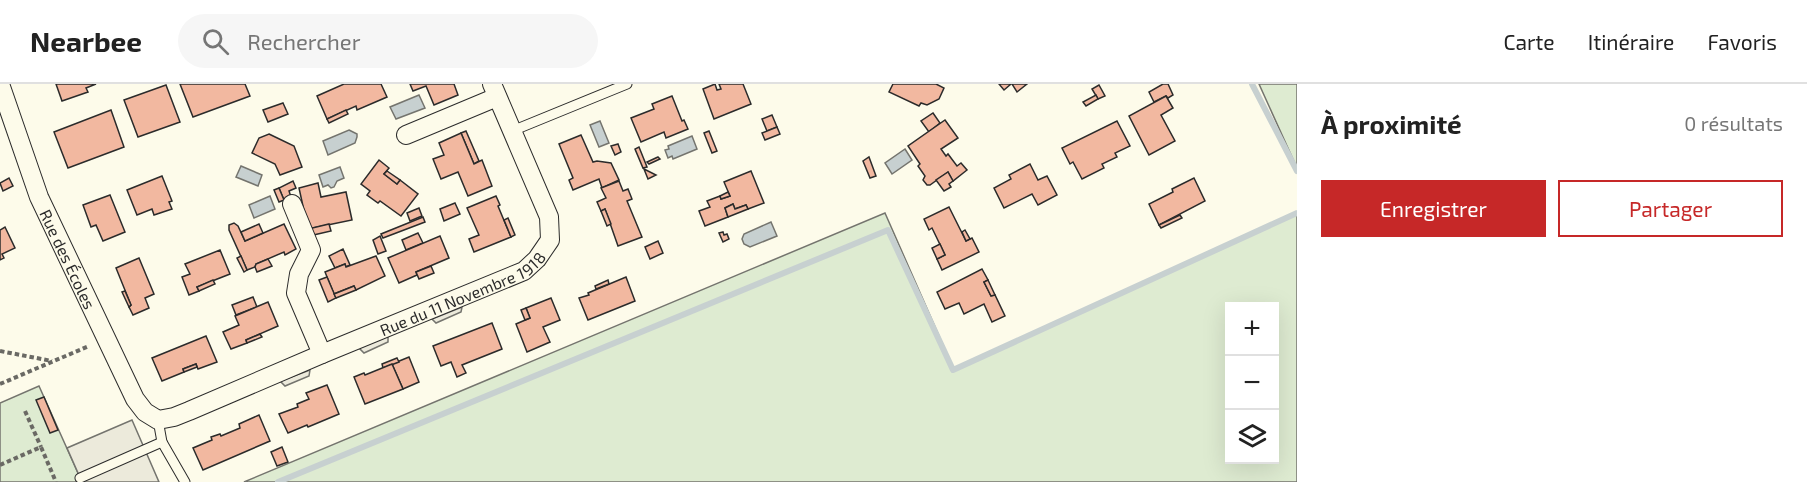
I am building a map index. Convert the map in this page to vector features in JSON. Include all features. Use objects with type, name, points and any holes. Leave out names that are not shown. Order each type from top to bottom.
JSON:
[{"type":"street","name":"Rue des Écoles","points":[[0,84],[39,197],[135,399],[144,412],[158,420]]},
{"type":"street","name":"Rue du 11 Novembre 1918","points":[[158,420],[189,411],[524,271],[537,259],[550,240],[549,217],[494,90],[406,135]]},
{"type":"street","points":[[292,204],[311,250],[299,274],[296,293],[322,354]]},
{"type":"lane","points":[[512,131],[627,84]]},
{"type":"lane","points":[[158,420],[162,442],[185,482]]},
{"type":"lane","points":[[80,478],[162,442]]},
{"type":"path","points":[[0,384],[106,339]]},
{"type":"path","points":[[0,351],[54,361]]},
{"type":"path","points":[[25,411],[56,482]]},
{"type":"path","points":[[0,465],[41,447]]},
{"type":"green space","points":[[1259,84],[1297,84],[1297,168]]},
{"type":"green space","points":[[885,213],[954,370],[1297,213],[1297,482],[244,482]]},
{"type":"green space","points":[[39,386],[82,482],[0,482],[0,403]]},
{"type":"shaded area","points":[[419,95],[425,108],[396,119],[390,107]]},
{"type":"shaded area","points":[[600,121],[609,143],[599,147],[590,125]]},
{"type":"shaded area","points":[[349,130],[357,134],[355,143],[328,155],[323,141]]},
{"type":"shaded area","points":[[692,136],[697,149],[673,159],[672,156],[668,158],[665,150],[669,149],[668,146]]},
{"type":"shaded area","points":[[905,149],[912,160],[892,174],[885,163]]},
{"type":"shaded area","points":[[241,166],[262,175],[258,186],[236,177]]},
{"type":"shaded area","points":[[340,167],[344,178],[337,181],[334,187],[331,188],[328,185],[323,187],[319,175]]},
{"type":"shaded area","points":[[270,196],[275,209],[254,218],[249,205]]},
{"type":"shaded area","points":[[771,222],[777,236],[750,247],[744,244],[742,239],[744,234]]},
{"type":"shaded area","points":[[462,307],[461,312],[436,323],[432,319]]},
{"type":"shaded area","points":[[388,336],[388,342],[364,353],[359,348]]},
{"type":"shaded area","points":[[310,370],[309,376],[285,386],[280,381]]},
{"type":"shaded area","points":[[132,420],[159,482],[82,482],[67,448]]},
{"type":"building","points":[[56,84],[96,84],[86,88],[88,92],[62,101]]},
{"type":"building","points":[[180,84],[245,84],[250,96],[193,117]]},
{"type":"building","points":[[344,84],[381,84],[387,97],[357,110],[356,106],[327,119],[317,96]]},
{"type":"building","points":[[410,84],[454,84],[458,95],[434,105],[426,86],[413,91]]},
{"type":"building","points":[[715,84],[717,90],[721,89],[719,84],[743,84],[751,104],[714,119],[703,89]]},
{"type":"building","points":[[893,84],[936,84],[944,88],[939,99],[927,105],[921,103],[919,106],[889,92]]},
{"type":"building","points":[[999,84],[1011,84],[1004,90]]},
{"type":"building","points":[[1012,84],[1027,84],[1017,92]]},
{"type":"building","points":[[1163,84],[1168,84],[1173,95],[1154,102],[1149,92]]},
{"type":"building","points":[[166,85],[180,122],[138,137],[124,100]]},
{"type":"building","points":[[1099,85],[1105,96],[1098,99],[1092,89]]},
{"type":"building","points":[[1096,95],[1098,99],[1086,106],[1083,102]]},
{"type":"building","points":[[672,96],[682,121],[684,120],[688,129],[666,138],[664,132],[641,142],[631,118],[654,109],[652,104]]},
{"type":"building","points":[[1166,96],[1173,108],[1161,115],[1175,141],[1149,155],[1129,116]]},
{"type":"building","points":[[283,103],[288,114],[268,122],[263,110]]},
{"type":"building","points":[[111,110],[124,147],[68,168],[54,132]]},
{"type":"building","points":[[346,110],[348,114],[329,123],[327,119]]},
{"type":"building","points":[[933,113],[940,123],[929,132],[921,121]]},
{"type":"building","points":[[772,115],[777,127],[767,131],[762,119]]},
{"type":"building","points":[[945,120],[958,138],[941,149],[957,166],[961,163],[967,170],[953,181],[948,172],[927,185],[923,180],[925,176],[918,166],[920,164],[908,146]]},
{"type":"building","points":[[1117,121],[1130,146],[1115,153],[1117,157],[1102,164],[1104,168],[1082,179],[1073,162],[1070,164],[1062,148]]},
{"type":"building","points":[[777,127],[780,134],[765,140],[762,133]]},
{"type":"building","points":[[466,131],[479,161],[474,164],[461,133]]},
{"type":"building","points":[[709,131],[717,151],[712,153],[704,133]]},
{"type":"building","points":[[461,133],[474,164],[482,160],[492,186],[468,196],[458,172],[441,179],[433,159],[444,155],[439,143]]},
{"type":"building","points":[[269,134],[294,146],[302,167],[280,175],[275,164],[252,153],[259,138]]},
{"type":"building","points":[[581,135],[593,162],[611,163],[619,180],[602,188],[599,179],[573,190],[569,180],[573,178],[559,144]]},
{"type":"building","points":[[618,144],[621,152],[615,155],[611,146]]},
{"type":"building","points":[[639,147],[647,167],[643,168],[635,149]]},
{"type":"building","points":[[658,157],[660,159],[649,164],[647,162]]},
{"type":"building","points":[[869,157],[876,176],[870,178],[863,161]]},
{"type":"building","points":[[379,160],[389,168],[384,174],[397,184],[400,180],[418,194],[401,216],[367,195],[370,191],[361,184]]},
{"type":"building","points":[[1030,164],[1038,180],[1047,176],[1057,195],[1038,205],[1032,194],[1004,208],[994,188],[1011,179],[1009,175]]},
{"type":"building","points":[[644,169],[656,175],[648,179]]},
{"type":"building","points":[[387,171],[400,180],[397,184],[384,174]]},
{"type":"building","points":[[751,171],[764,203],[748,209],[746,205],[735,209],[733,204],[725,208],[728,217],[705,226],[699,211],[710,207],[707,201],[720,196],[721,199],[730,196],[724,182]]},
{"type":"building","points":[[948,172],[953,181],[949,184],[951,187],[944,191],[936,180]]},
{"type":"building","points":[[162,176],[172,201],[169,202],[172,209],[154,215],[152,209],[137,215],[127,190]]},
{"type":"building","points":[[9,178],[13,186],[3,191],[0,183]]},
{"type":"building","points":[[1194,178],[1205,201],[1159,225],[1149,204]]},
{"type":"building","points":[[293,181],[296,188],[289,191],[291,197],[284,200],[279,188]]},
{"type":"building","points":[[619,181],[623,191],[628,189],[632,199],[627,201],[642,237],[618,246],[605,209],[601,211],[597,202],[606,198],[601,188]]},
{"type":"building","points":[[318,183],[321,197],[346,192],[352,220],[308,229],[299,188]]},
{"type":"building","points":[[279,188],[284,200],[279,202],[274,190]]},
{"type":"building","points":[[728,192],[730,196],[721,199],[720,196]]},
{"type":"building","points":[[110,195],[125,232],[103,241],[96,225],[91,227],[83,205]]},
{"type":"building","points":[[496,196],[511,237],[474,252],[469,239],[479,235],[467,208]]},
{"type":"building","points":[[455,203],[460,214],[444,221],[440,209]]},
{"type":"building","points":[[733,204],[735,209],[746,205],[748,209],[728,217],[725,208]]},
{"type":"building","points":[[949,207],[966,241],[972,238],[979,252],[942,270],[937,259],[945,255],[932,228],[929,230],[924,219]]},
{"type":"building","points":[[419,208],[422,216],[410,221],[407,213]]},
{"type":"building","points":[[605,209],[611,224],[607,226],[601,211]]},
{"type":"building","points":[[1180,215],[1182,218],[1161,228],[1159,225]]},
{"type":"building","points":[[423,217],[425,222],[383,238],[381,234]]},
{"type":"building","points":[[508,218],[515,235],[511,237],[504,220]]},
{"type":"building","points":[[234,223],[238,226],[245,241],[284,224],[296,249],[256,264],[255,267],[247,270],[229,230],[229,225]]},
{"type":"building","points":[[259,224],[263,233],[245,241],[241,232]]},
{"type":"building","points":[[329,224],[331,231],[309,236],[308,229]]},
{"type":"building","points":[[5,227],[15,248],[2,254],[4,258],[0,260],[0,230]]},
{"type":"building","points":[[965,230],[970,239],[966,241],[962,232]]},
{"type":"building","points":[[723,232],[729,239],[723,242],[719,233]]},
{"type":"building","points":[[418,233],[423,243],[406,250],[402,240]]},
{"type":"building","points":[[380,236],[386,251],[378,254],[373,240]]},
{"type":"building","points":[[440,236],[449,258],[416,272],[417,275],[399,283],[388,258]]},
{"type":"building","points":[[658,241],[663,253],[650,259],[645,247]]},
{"type":"building","points":[[940,244],[945,255],[937,259],[932,248]]},
{"type":"building","points":[[343,249],[350,265],[346,267],[345,264],[335,268],[329,256]]},
{"type":"building","points":[[220,250],[230,274],[197,287],[199,291],[189,295],[182,277],[190,274],[185,264]]},
{"type":"building","points":[[241,256],[247,270],[244,272],[237,258]]},
{"type":"building","points":[[376,256],[385,276],[356,290],[354,286],[334,294],[325,272]]},
{"type":"building","points":[[139,258],[154,294],[145,298],[149,308],[133,315],[116,268]]},
{"type":"building","points":[[268,259],[272,266],[257,272],[256,264]]},
{"type":"building","points":[[431,266],[434,273],[419,279],[416,272]]},
{"type":"building","points":[[982,269],[988,280],[984,282],[991,296],[995,295],[1005,316],[992,322],[984,304],[964,314],[959,303],[945,309],[937,292]]},
{"type":"building","points":[[327,277],[336,298],[328,302],[319,280]]},
{"type":"building","points":[[626,277],[635,301],[588,320],[579,298]]},
{"type":"building","points":[[213,280],[215,284],[199,291],[197,287]]},
{"type":"building","points":[[608,280],[609,284],[596,289],[595,286]]},
{"type":"building","points":[[988,280],[995,295],[991,296],[984,282]]},
{"type":"building","points":[[354,286],[356,290],[336,298],[334,294]]},
{"type":"building","points":[[125,291],[131,305],[129,307],[122,292]]},
{"type":"building","points":[[253,297],[257,307],[236,315],[232,305]]},
{"type":"building","points":[[551,298],[560,320],[543,327],[550,342],[527,352],[516,324],[530,318],[526,308]]},
{"type":"building","points":[[268,302],[278,326],[231,349],[223,332],[239,325],[235,316]]},
{"type":"building","points":[[526,308],[530,318],[525,320],[521,310]]},
{"type":"building","points":[[492,323],[502,349],[462,365],[466,373],[457,377],[451,362],[441,366],[433,346]]},
{"type":"building","points":[[260,334],[262,337],[247,343],[246,340]]},
{"type":"building","points":[[206,336],[217,362],[198,369],[196,364],[162,381],[152,358]]},
{"type":"building","points":[[409,357],[419,382],[403,389],[392,364]]},
{"type":"building","points":[[397,358],[399,362],[383,368],[382,364]]},
{"type":"building","points":[[196,364],[197,367],[184,372],[183,369]]},
{"type":"building","points":[[392,364],[403,389],[365,404],[354,377]]},
{"type":"building","points":[[327,385],[339,414],[288,433],[279,414],[298,407],[297,404],[309,399],[306,393]]},
{"type":"building","points":[[44,397],[58,430],[50,433],[36,400]]},
{"type":"building","points":[[259,415],[270,441],[203,470],[193,448],[212,440],[211,437],[220,434],[221,436],[240,428],[239,424]]},
{"type":"building","points":[[282,447],[288,462],[277,466],[271,452]]},
{"type":"waterway","points":[[1252,84],[1297,171]]},
{"type":"waterway","points":[[278,482],[888,230],[953,370],[1297,213]]}]
